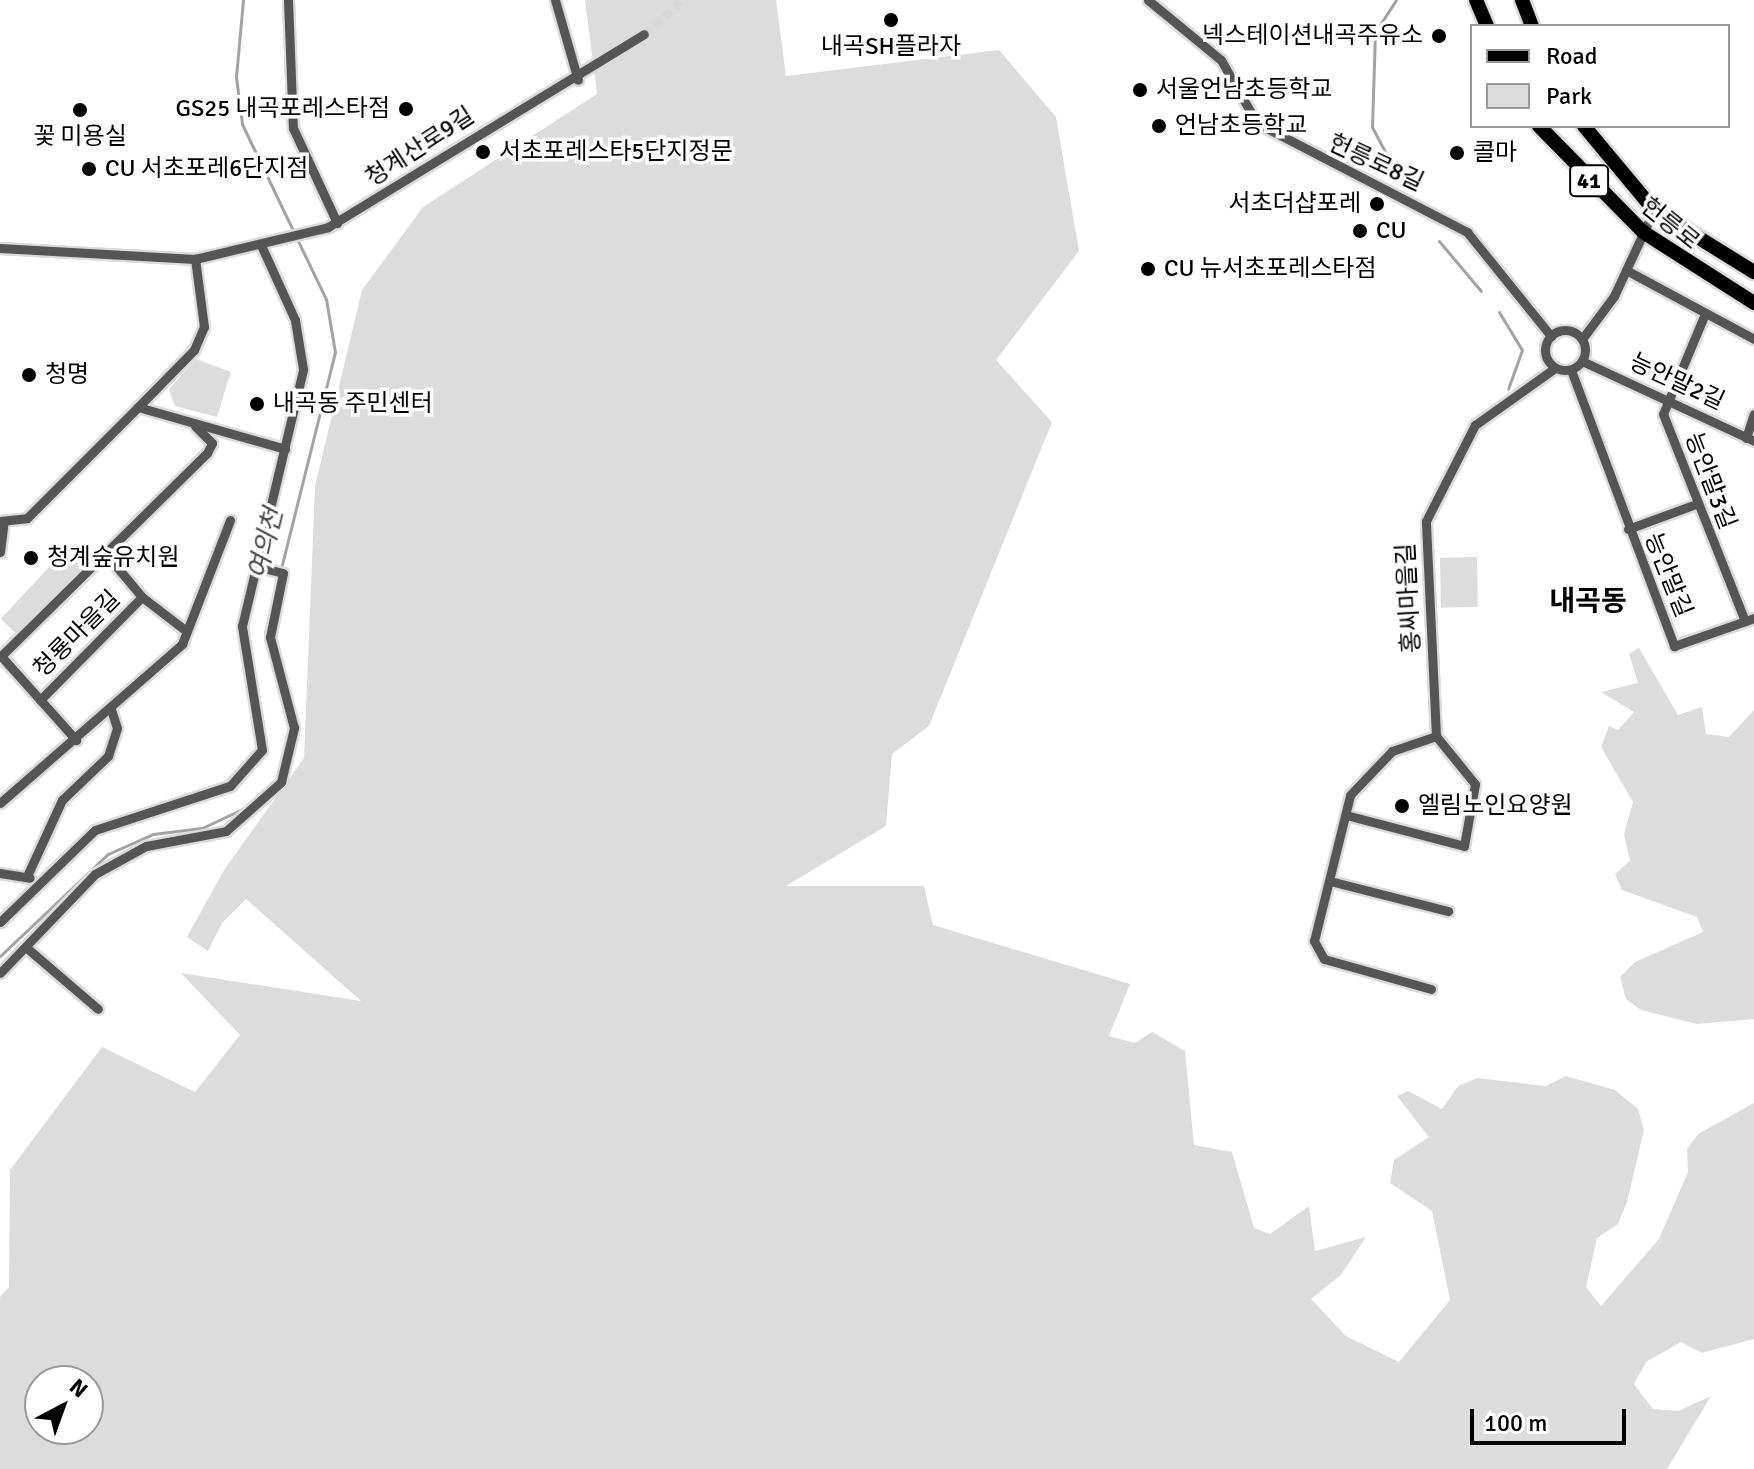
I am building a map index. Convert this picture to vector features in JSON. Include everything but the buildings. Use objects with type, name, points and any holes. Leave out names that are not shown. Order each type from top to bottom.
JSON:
[{"type":"main road","points":[[1476,0],[1486,24]]},
{"type":"main road","points":[[1522,0],[1531,24]]},
{"type":"main road","name":"헌릉로","points":[[1541,128],[1643,232],[1754,303]]},
{"type":"main road","name":"헌릉로","points":[[1586,128],[1654,210],[1754,272]]},
{"type":"street","points":[[288,0],[293,128],[332,225]]},
{"type":"street","points":[[555,0],[578,80]]},
{"type":"street","name":"헌릉로8길","points":[[1148,0],[1206,43],[1257,123],[1467,232],[1551,336]]},
{"type":"street","name":"청계산로9길","points":[[264,244],[332,225],[463,138],[578,80],[644,34]]},
{"type":"street","points":[[1582,339],[1567,330],[1551,336],[1545,353],[1555,368],[1571,370],[1582,361],[1582,339],[1626,270],[1654,210]]},
{"type":"street","points":[[0,248],[195,259],[264,244],[295,320],[302,356],[300,400],[254,566],[242,626],[262,728],[255,765],[230,786],[95,830],[32,879],[0,922]]},
{"type":"street","points":[[0,552],[2,521],[27,518],[194,350],[204,327],[195,259]]},
{"type":"street","points":[[1626,270],[1704,316],[1754,339]]},
{"type":"street","points":[[1666,399],[1704,316]]},
{"type":"street","name":"능안말2길","points":[[1582,361],[1750,440]]},
{"type":"street","name":"홍씨마을길","points":[[1436,736],[1426,521],[1475,425],[1555,368]]},
{"type":"street","name":"능안말길","points":[[1571,370],[1674,646],[1749,619]]},
{"type":"street","name":"능안말3길","points":[[1666,399],[1663,414],[1696,504],[1749,619]]},
{"type":"street","points":[[138,407],[285,449]]},
{"type":"street","points":[[1750,440],[1754,414]]},
{"type":"street","points":[[40,700],[0,656],[207,453],[212,443],[192,423]]},
{"type":"street","name":"능안말길","points":[[1628,529],[1696,504]]},
{"type":"street","points":[[0,803],[76,740],[182,644],[230,520]]},
{"type":"street","points":[[106,554],[142,597]]},
{"type":"street","points":[[0,973],[28,949],[95,874],[146,846],[226,831],[281,782],[294,728],[270,637],[283,573],[254,566]]},
{"type":"street","name":"청룡마을길","points":[[76,740],[40,700],[142,597],[185,630]]},
{"type":"street","points":[[32,879],[62,800],[108,756],[117,728],[111,709]]},
{"type":"street","points":[[1346,815],[1464,846],[1475,784],[1436,736],[1392,751],[1350,795],[1314,953],[1431,989]]},
{"type":"street","points":[[0,873],[32,879]]},
{"type":"street","points":[[1330,881],[1448,911]]},
{"type":"street","points":[[28,949],[98,1009]]},
{"type":"green space","points":[[585,0],[776,0],[786,76],[999,50],[1056,117],[1079,251],[996,360],[1052,422],[929,726],[892,754],[886,826],[786,886],[924,886],[933,925],[1130,984],[1109,1036],[1135,1043],[1152,1032],[1185,1051],[1194,1145],[1232,1152],[1254,1228],[1270,1234],[1309,1206],[1315,1251],[1366,1237],[1341,1275],[1311,1299],[1346,1336],[1399,1362],[1450,1300],[1432,1211],[1390,1183],[1394,1160],[1429,1137],[1397,1096],[1408,1091],[1442,1109],[1458,1086],[1478,1078],[1546,1086],[1566,1076],[1615,1090],[1638,1109],[1644,1130],[1627,1202],[1618,1224],[1597,1238],[1586,1287],[1601,1306],[1659,1239],[1688,1172],[1687,1149],[1698,1134],[1754,1103],[1754,1339],[1702,1353],[1681,1342],[1646,1362],[1634,1384],[1653,1409],[1678,1411],[1711,1396],[1667,1469],[0,1469],[0,1297],[9,1287],[10,1170],[102,1047],[195,1092],[240,1035],[181,973],[361,1001],[246,899],[222,923],[208,951],[187,937],[224,870],[304,758],[315,486],[362,290],[423,207],[597,94]]},
{"type":"green space","points":[[196,359],[231,372],[217,417],[175,406],[169,389]]},
{"type":"green space","points":[[64,551],[82,568],[19,636],[1,619]]},
{"type":"green space","points":[[1477,557],[1478,607],[1441,608],[1440,558]]},
{"type":"green space","points":[[1639,648],[1678,715],[1702,707],[1706,734],[1729,737],[1754,710],[1754,1019],[1697,1024],[1641,1010],[1626,999],[1620,977],[1635,962],[1703,932],[1697,917],[1622,890],[1615,874],[1630,861],[1624,834],[1633,802],[1601,747],[1609,726],[1618,730],[1634,712],[1601,692],[1638,683],[1629,654]]},
{"type":"waterway","name":"여의천","points":[[243,0],[236,77],[242,124],[326,299],[335,352],[265,633],[281,698]]},
{"type":"waterway","points":[[1396,0],[1375,32],[1372,127],[1401,182]]},
{"type":"waterway","points":[[1439,241],[1481,291]]},
{"type":"waterway","points":[[1499,312],[1522,350],[1508,389]]},
{"type":"waterway","name":"여의천","points":[[0,956],[108,854],[153,834],[202,828],[249,806]]},
{"type":"tunnel","points":[[644,34],[682,0]]},
{"type":"place","name":"내곡SH플라자","points":[[891,20]]},
{"type":"place","name":"넥스테이션내곡주유소","points":[[1439,36]]},
{"type":"place","name":"서울언남초등학교","points":[[1140,90]]},
{"type":"place","name":"GS25 내곡포레스타점","points":[[406,109]]},
{"type":"place","name":"꽃 미용실","points":[[80,110]]},
{"type":"place","name":"언남초등학교","points":[[1159,126]]},
{"type":"place","name":"서초포레스타5단지정문","points":[[483,152]]},
{"type":"place","name":"콜마","points":[[1457,153]]},
{"type":"place","name":"CU 서초포레6단지점","points":[[89,169]]},
{"type":"place","name":"서초더샵포레","points":[[1377,204]]},
{"type":"place","name":"CU","points":[[1360,231]]},
{"type":"place","name":"CU 뉴서초포레스타점","points":[[1148,269]]},
{"type":"place","name":"청명","points":[[29,375]]},
{"type":"place","name":"내곡동 주민센터","points":[[257,404]]},
{"type":"place","name":"청계숲유치원","points":[[31,558]]},
{"type":"place","name":"엘림노인요양원","points":[[1402,806]]},
{"type":"district","name":"내곡동","points":[[1588,601]]}]
